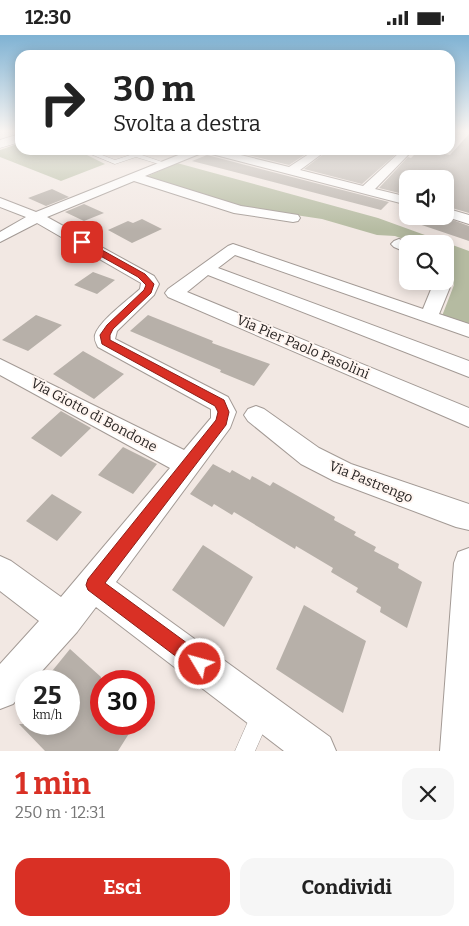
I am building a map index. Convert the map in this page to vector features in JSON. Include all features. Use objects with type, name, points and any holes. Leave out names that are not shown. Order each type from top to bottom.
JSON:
[{"type":"street","points":[[0,238],[37,217],[164,164]]},
{"type":"street","points":[[265,164],[399,199]]},
{"type":"street","points":[[291,171],[301,164]]},
{"type":"street","points":[[366,190],[393,164]]},
{"type":"street","points":[[134,177],[239,210],[293,217]]},
{"type":"street","points":[[0,202],[37,217],[142,275],[150,284],[148,291],[110,327],[105,335],[106,342],[220,403],[224,412],[222,421],[189,465],[94,585],[0,691]]},
{"type":"street","points":[[454,215],[469,220]]},
{"type":"street","name":"Via Pier Paolo Pasolini","points":[[469,331],[233,249],[174,293],[469,418]]},
{"type":"street","points":[[207,269],[469,369]]},
{"type":"street","points":[[430,317],[440,290]]},
{"type":"street","name":"Via Giotto di Bondone","points":[[0,366],[189,465]]},
{"type":"street","name":"Via Pastrengo","points":[[256,415],[310,456],[343,473],[469,517]]},
{"type":"street","points":[[0,572],[64,620]]},
{"type":"street","points":[[460,751],[468,583]]},
{"type":"street","points":[[94,585],[316,751]]},
{"type":"lane","points":[[245,751],[263,711]]},
{"type":"green space","points":[[19,164],[104,164],[61,181]]},
{"type":"green space","points":[[174,164],[182,164],[378,218],[425,235],[399,235],[399,237],[377,235],[322,219],[243,207],[146,177]]},
{"type":"green space","points":[[454,246],[469,251],[469,325],[442,316],[452,290],[454,290]]},
{"type":"building","points":[[205,164],[243,164],[389,202],[381,210]]},
{"type":"building","points":[[310,164],[384,164],[362,184],[304,169]]},
{"type":"building","points":[[401,164],[469,164],[469,213],[454,209],[454,170],[399,170],[399,193],[379,188]]},
{"type":"building","points":[[52,189],[69,197],[46,206],[28,198]]},
{"type":"building","points":[[84,204],[104,213],[84,221],[65,212]]},
{"type":"building","points":[[142,219],[162,229],[132,243],[108,230],[128,221],[133,223]]},
{"type":"building","points":[[454,220],[469,226],[469,241],[422,225],[454,225]]},
{"type":"building","points":[[93,272],[115,280],[97,294],[74,285]]},
{"type":"building","points":[[36,315],[62,325],[28,351],[2,340]]},
{"type":"building","points":[[148,315],[213,341],[212,343],[270,364],[254,386],[130,331]]},
{"type":"building","points":[[83,351],[124,374],[94,399],[53,374]]},
{"type":"building","points":[[61,411],[91,428],[61,457],[31,438]]},
{"type":"building","points":[[123,447],[157,464],[133,494],[98,475]]},
{"type":"building","points":[[213,464],[230,473],[232,470],[250,480],[252,476],[270,486],[273,482],[335,517],[334,520],[356,532],[354,535],[376,547],[374,551],[399,564],[398,568],[422,582],[407,628],[380,612],[381,607],[356,592],[358,588],[331,572],[333,568],[296,546],[295,549],[234,512],[232,515],[214,504],[212,507],[190,494]]},
{"type":"building","points":[[52,494],[82,512],[57,541],[26,521]]},
{"type":"building","points":[[203,545],[253,577],[224,627],[172,590]]},
{"type":"building","points":[[304,605],[366,641],[343,713],[276,669]]},
{"type":"building","points":[[70,649],[93,670],[90,670],[90,735],[128,735],[118,751],[45,751],[30,735],[80,735],[80,670],[53,670]]},
{"type":"route","points":[[82,242],[142,275],[150,284],[148,291],[110,327],[105,335],[106,342],[114,348],[220,403],[224,412],[222,421],[189,465],[94,585],[200,664]]}]
